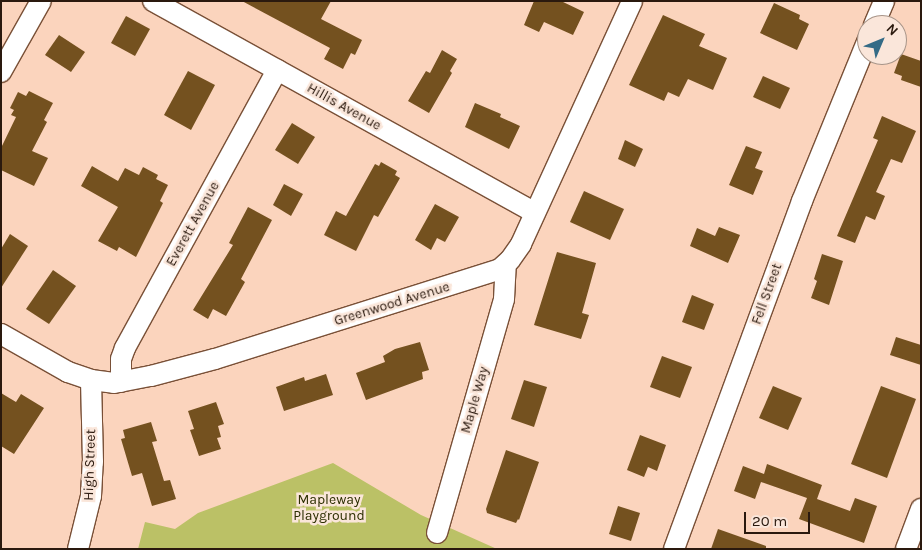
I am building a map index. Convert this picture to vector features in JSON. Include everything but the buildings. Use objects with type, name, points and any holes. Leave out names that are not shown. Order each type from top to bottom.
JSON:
[{"type":"street","points":[[1,72],[7,45],[41,1]]},
{"type":"street","name":"Hillis Avenue","points":[[153,1],[534,212]]},
{"type":"street","points":[[506,265],[518,250],[632,1]]},
{"type":"street","points":[[878,15],[884,1]]},
{"type":"street","name":"Fell Street","points":[[674,549],[802,201],[858,65]]},
{"type":"street","name":"Everett Avenue","points":[[121,382],[121,359],[125,348],[277,70]]},
{"type":"street","name":"Greenwood Avenue","points":[[1,334],[51,363],[91,380],[107,383],[121,382],[215,359],[494,272],[506,265]]},
{"type":"street","name":"Maple Way","points":[[437,533],[504,299],[506,265]]},
{"type":"street","name":"High Street","points":[[78,549],[91,496],[94,462],[91,380]]},
{"type":"street","points":[[906,549],[921,509]]},
{"type":"green space","name":"Mapleway Playground","points":[[333,463],[421,515],[497,549],[138,549],[145,522],[175,529],[198,513]]}]
